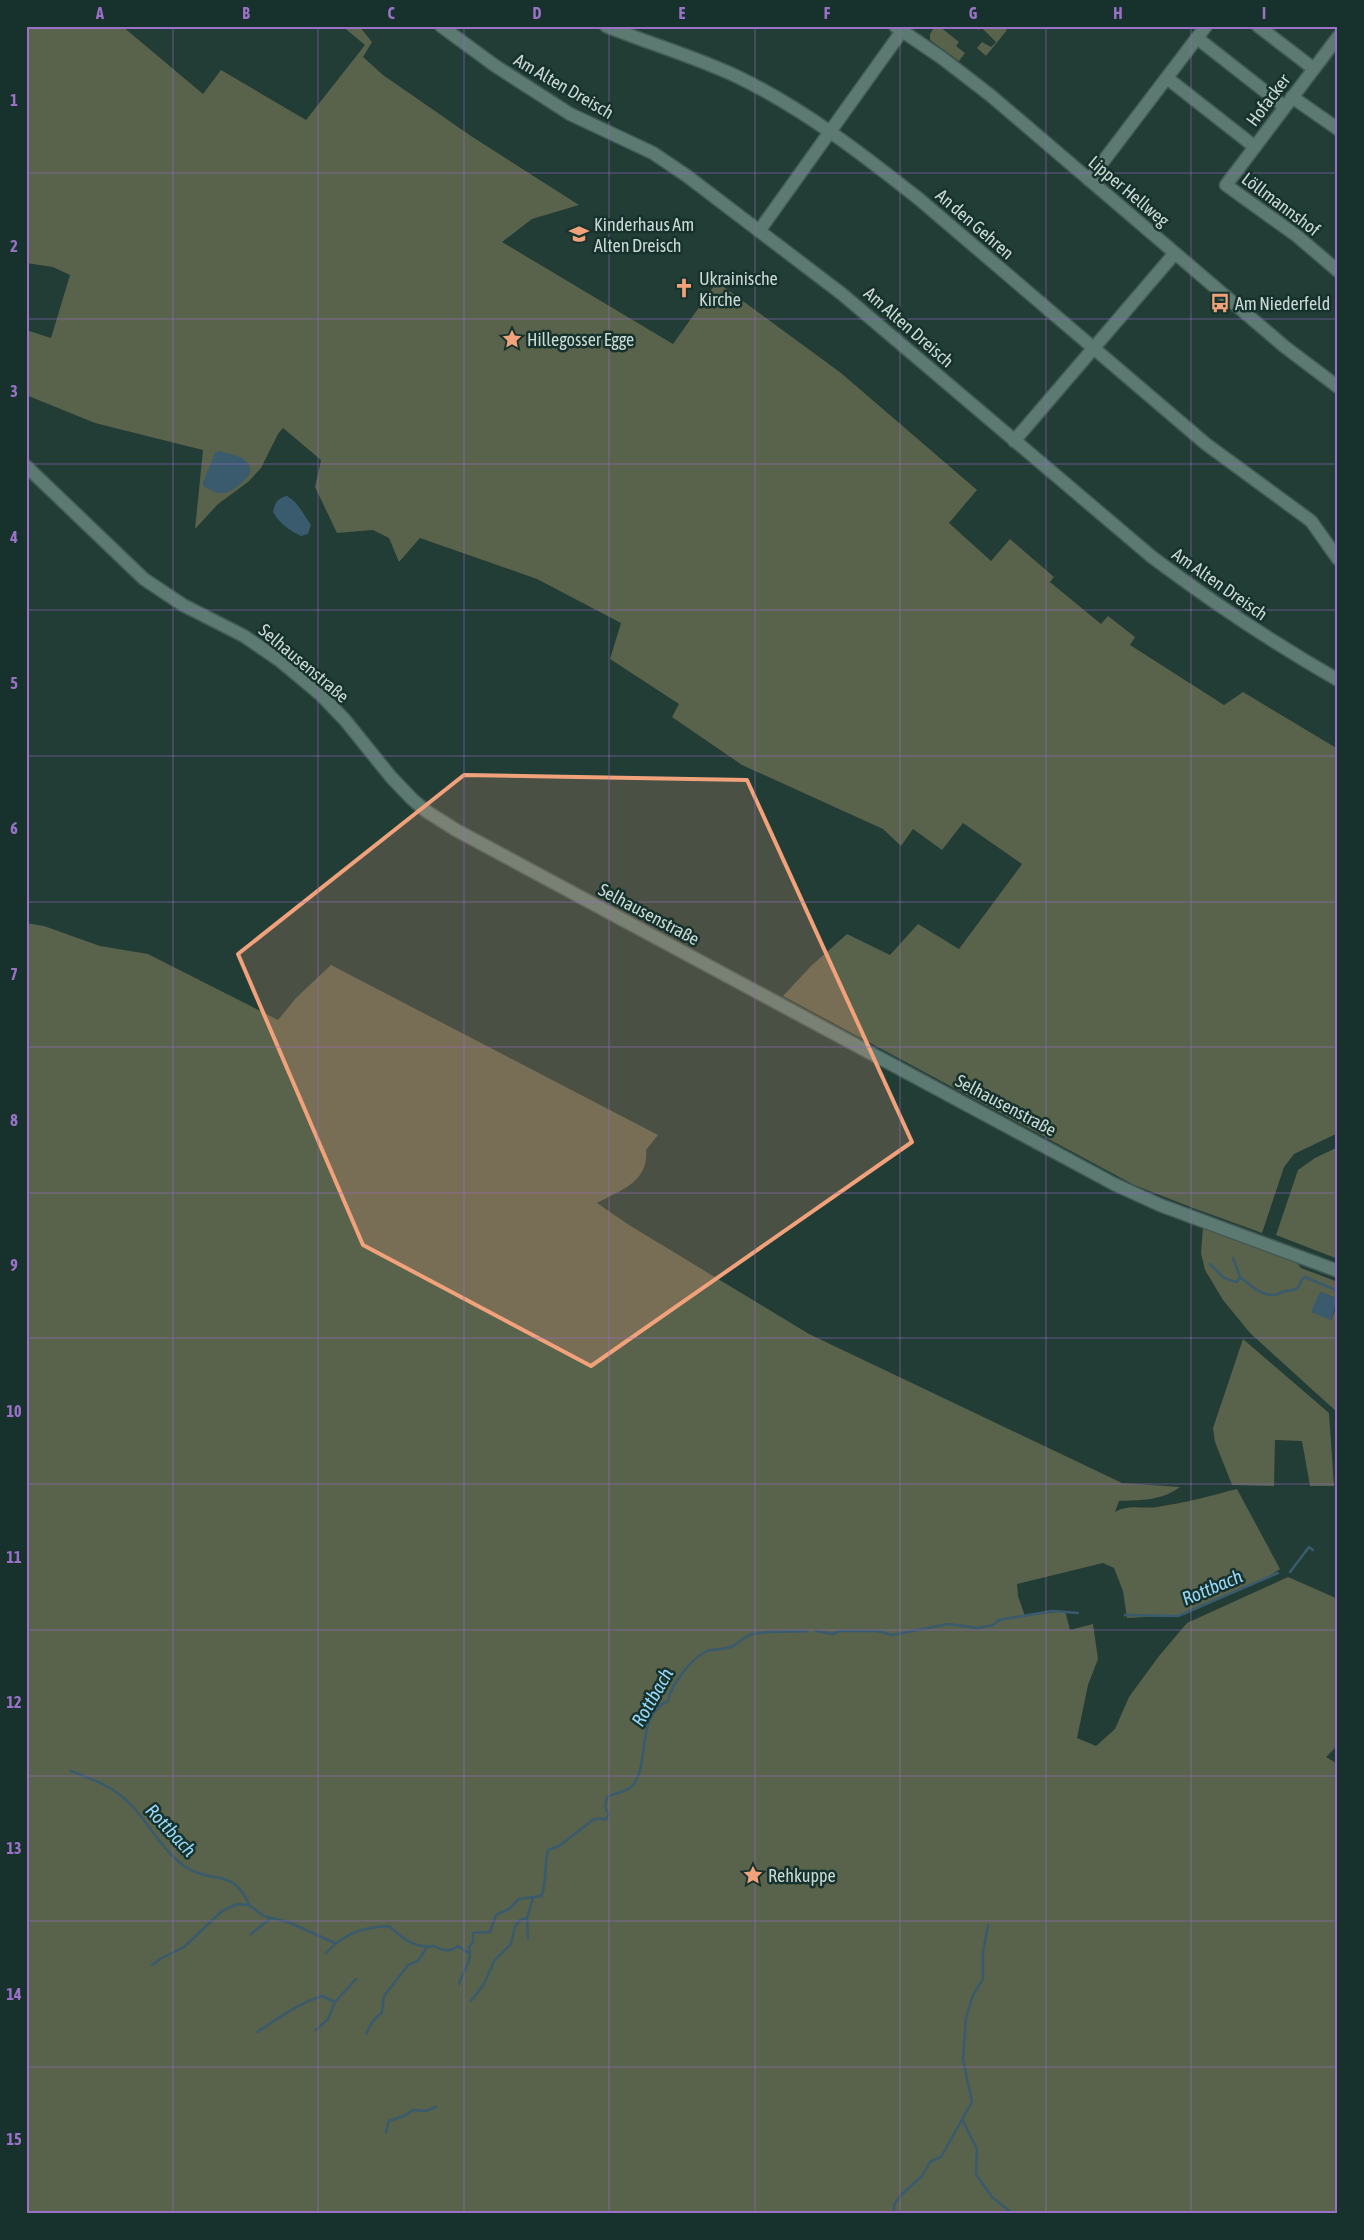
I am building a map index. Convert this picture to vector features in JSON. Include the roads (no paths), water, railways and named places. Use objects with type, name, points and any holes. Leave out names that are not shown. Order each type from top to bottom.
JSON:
[{"type":"street","name":"Am Alten Dreisch","points":[[441,26],[494,65],[570,114],[653,153],[671,165],[842,294],[1110,523],[1202,594],[1282,647],[1338,680]]},
{"type":"street","name":"An den Gehren","points":[[606,26],[738,77],[787,104],[829,132],[919,199],[1230,463],[1311,521],[1338,559]]},
{"type":"street","points":[[1089,180],[1206,26]]},
{"type":"street","points":[[1258,26],[1314,69]]},
{"type":"street","points":[[759,231],[829,132],[898,28]]},
{"type":"street","name":"Lipper Hellweg","points":[[898,28],[977,85],[1286,347],[1338,388]]},
{"type":"street","name":"Hofacker","points":[[1226,185],[1338,37]]},
{"type":"street","points":[[1197,38],[1289,102],[1338,129]]},
{"type":"street","points":[[1167,78],[1255,147]]},
{"type":"street","name":"Löllmannshof","points":[[1226,185],[1297,236],[1338,271]]},
{"type":"street","points":[[1014,441],[1175,253]]},
{"type":"street","name":"Selhausenstraße","points":[[26,466],[144,580],[183,605],[244,636],[279,660],[321,695],[345,720],[391,777],[426,811],[448,825],[1114,1184],[1160,1205],[1338,1271]]},
{"type":"water","points":[[219,451],[244,459],[251,472],[233,490],[223,493],[203,486],[215,453]]},
{"type":"water","points":[[287,496],[298,505],[311,525],[308,534],[301,536],[293,531],[282,523],[273,512],[277,501]]},
{"type":"water","points":[[1320,1292],[1338,1299],[1331,1320],[1311,1312]]},
{"type":"waterway","points":[[1233,1258],[1240,1277]]},
{"type":"waterway","points":[[1210,1264],[1222,1276],[1237,1282],[1240,1277],[1264,1294],[1275,1295],[1296,1289],[1305,1277],[1338,1291]]},
{"type":"waterway","name":"Rottbach","points":[[1290,1572],[1309,1547],[1313,1550]]},
{"type":"waterway","name":"Rottbach","points":[[1125,1615],[1178,1616],[1278,1573]]},
{"type":"waterway","name":"Rottbach","points":[[816,1631],[833,1634],[840,1631],[877,1631],[892,1635],[948,1624],[978,1628],[993,1625],[999,1620],[1052,1611],[1078,1613]]},
{"type":"waterway","name":"Rottbach","points":[[459,1984],[469,1961],[469,1947],[473,1942],[473,1933],[490,1932],[496,1915],[509,1909],[519,1899],[541,1896],[544,1887],[548,1850],[559,1846],[594,1819],[606,1819],[609,1814],[605,1807],[607,1797],[625,1791],[634,1784],[642,1763],[647,1727],[651,1716],[658,1707],[668,1701],[673,1687],[688,1666],[707,1651],[733,1646],[750,1635],[766,1632],[807,1631]]},
{"type":"waterway","name":"Rottbach","points":[[71,1771],[102,1784],[120,1795],[137,1811],[167,1850],[184,1866],[194,1872],[229,1881],[243,1893],[249,1905]]},
{"type":"waterway","name":"Rottbach","points":[[528,1938],[527,1918],[533,1898]]},
{"type":"waterway","name":"Rottbach","points":[[152,1965],[184,1947],[222,1911],[237,1904],[249,1905],[264,1916],[288,1922],[335,1943]]},
{"type":"waterway","name":"Rottbach","points":[[251,1934],[271,1918]]},
{"type":"waterway","name":"Rottbach","points":[[471,2001],[484,1984],[494,1961],[511,1944],[515,1927],[520,1920],[527,1918]]},
{"type":"waterway","points":[[894,2214],[894,2205],[901,2195],[922,2176],[930,2162],[941,2157],[972,2102],[963,2059],[966,2018],[973,1995],[983,1979],[983,1952],[988,1925]]},
{"type":"waterway","name":"Rottbach","points":[[326,1953],[340,1940],[355,1932],[389,1926],[409,1942],[446,1950],[458,1946],[470,1954]]},
{"type":"waterway","name":"Rottbach","points":[[366,2034],[373,2021],[382,2012],[384,1996],[408,1965],[418,1961],[427,1947]]},
{"type":"waterway","name":"Rottbach","points":[[316,2030],[328,2019],[335,2002],[356,1979]]},
{"type":"waterway","name":"Rottbach","points":[[257,2032],[296,2007],[313,1999],[322,1996],[335,2002]]},
{"type":"waterway","name":"Rottbach","points":[[386,2132],[389,2121],[404,2116],[413,2110],[426,2111],[436,2107]]},
{"type":"waterway","points":[[962,2119],[977,2149],[976,2174],[992,2197],[1013,2214]]},
{"type":"place","name":"Kinderhaus Am Alten Dreisch","points":[[579,234]]},
{"type":"place","name":"Ukrainische Kirche","points":[[684,288]]},
{"type":"place","name":"Am Niederfeld","points":[[1220,303]]},
{"type":"place","name":"Hillegosser Egge","points":[[512,339]]},
{"type":"place","name":"Rehkuppe","points":[[753,1875]]}]
